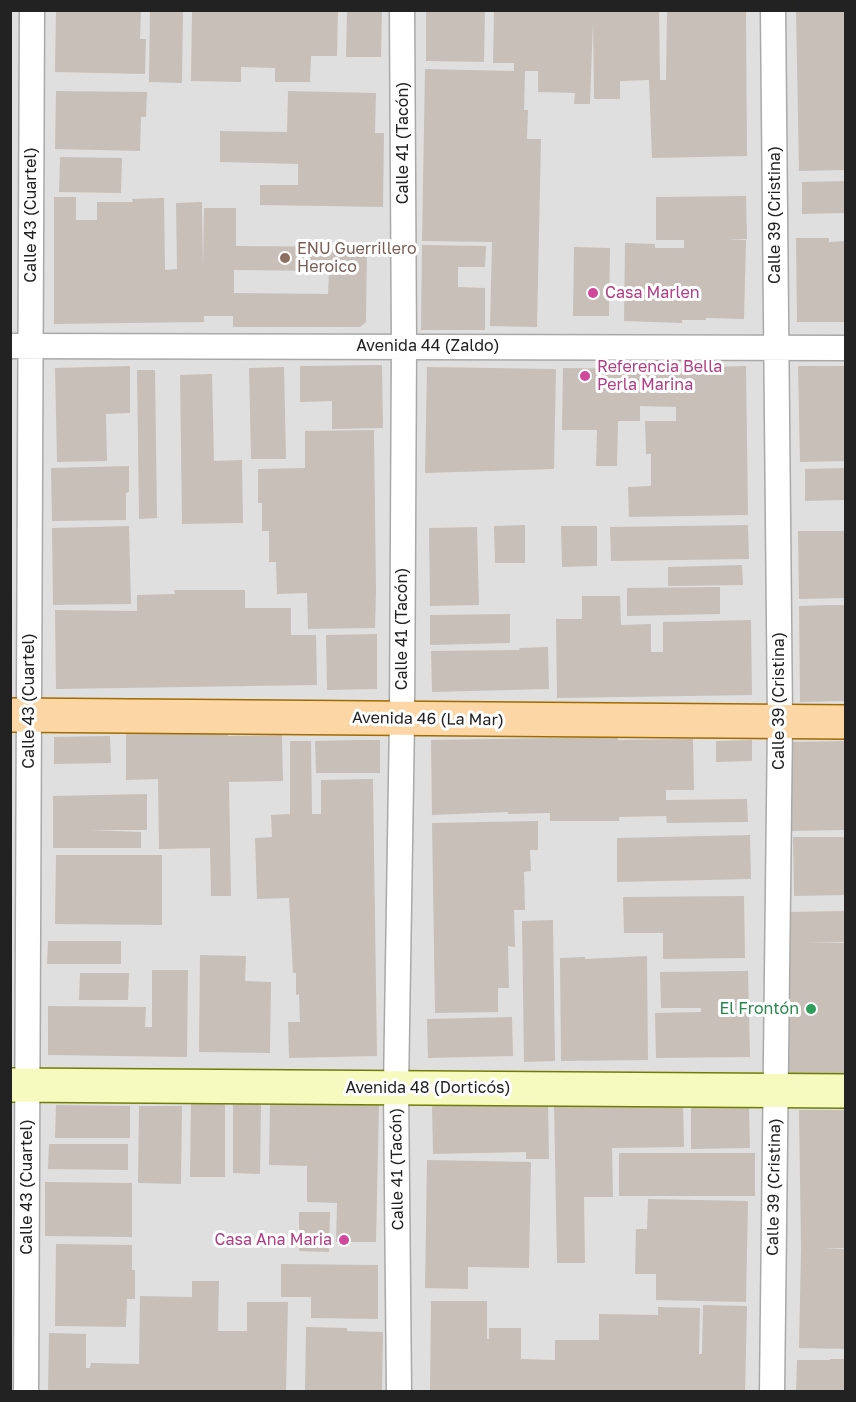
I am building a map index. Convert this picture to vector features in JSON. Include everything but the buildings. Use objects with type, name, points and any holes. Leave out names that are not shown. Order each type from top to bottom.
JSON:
[{"type":"main road","name":"Avenida 46 (La Mar)","points":[[20,715],[846,722]]},
{"type":"street","name":"Calle 43 (Cuartel)","points":[[26,1392],[19,1085],[20,346],[32,10]]},
{"type":"street","name":"Calle 41 (Tacón)","points":[[399,1392],[396,1088],[402,718],[404,346],[402,10]]},
{"type":"street","name":"Calle 39 (Cristina)","points":[[772,1392],[780,722],[773,10]]},
{"type":"street","name":"Avenida 44 (Zaldo)","points":[[20,346],[846,348]]},
{"type":"street","name":"Avenida 48 (Dorticós)","points":[[19,1085],[846,1091]]},
{"type":"shaded area","points":[[11,11],[845,11],[845,1391],[11,1391]]},
{"type":"place","name":"ENU Guerrillero Heroico","points":[[285,258]]},
{"type":"place","name":"Casa Marlen","points":[[593,293]]},
{"type":"place","name":"Referencia Bella Perla Marina","points":[[585,376]]},
{"type":"place","name":"El Frontón","points":[[811,1009]]},
{"type":"place","name":"Casa Ana Maria","points":[[344,1240]]}]
